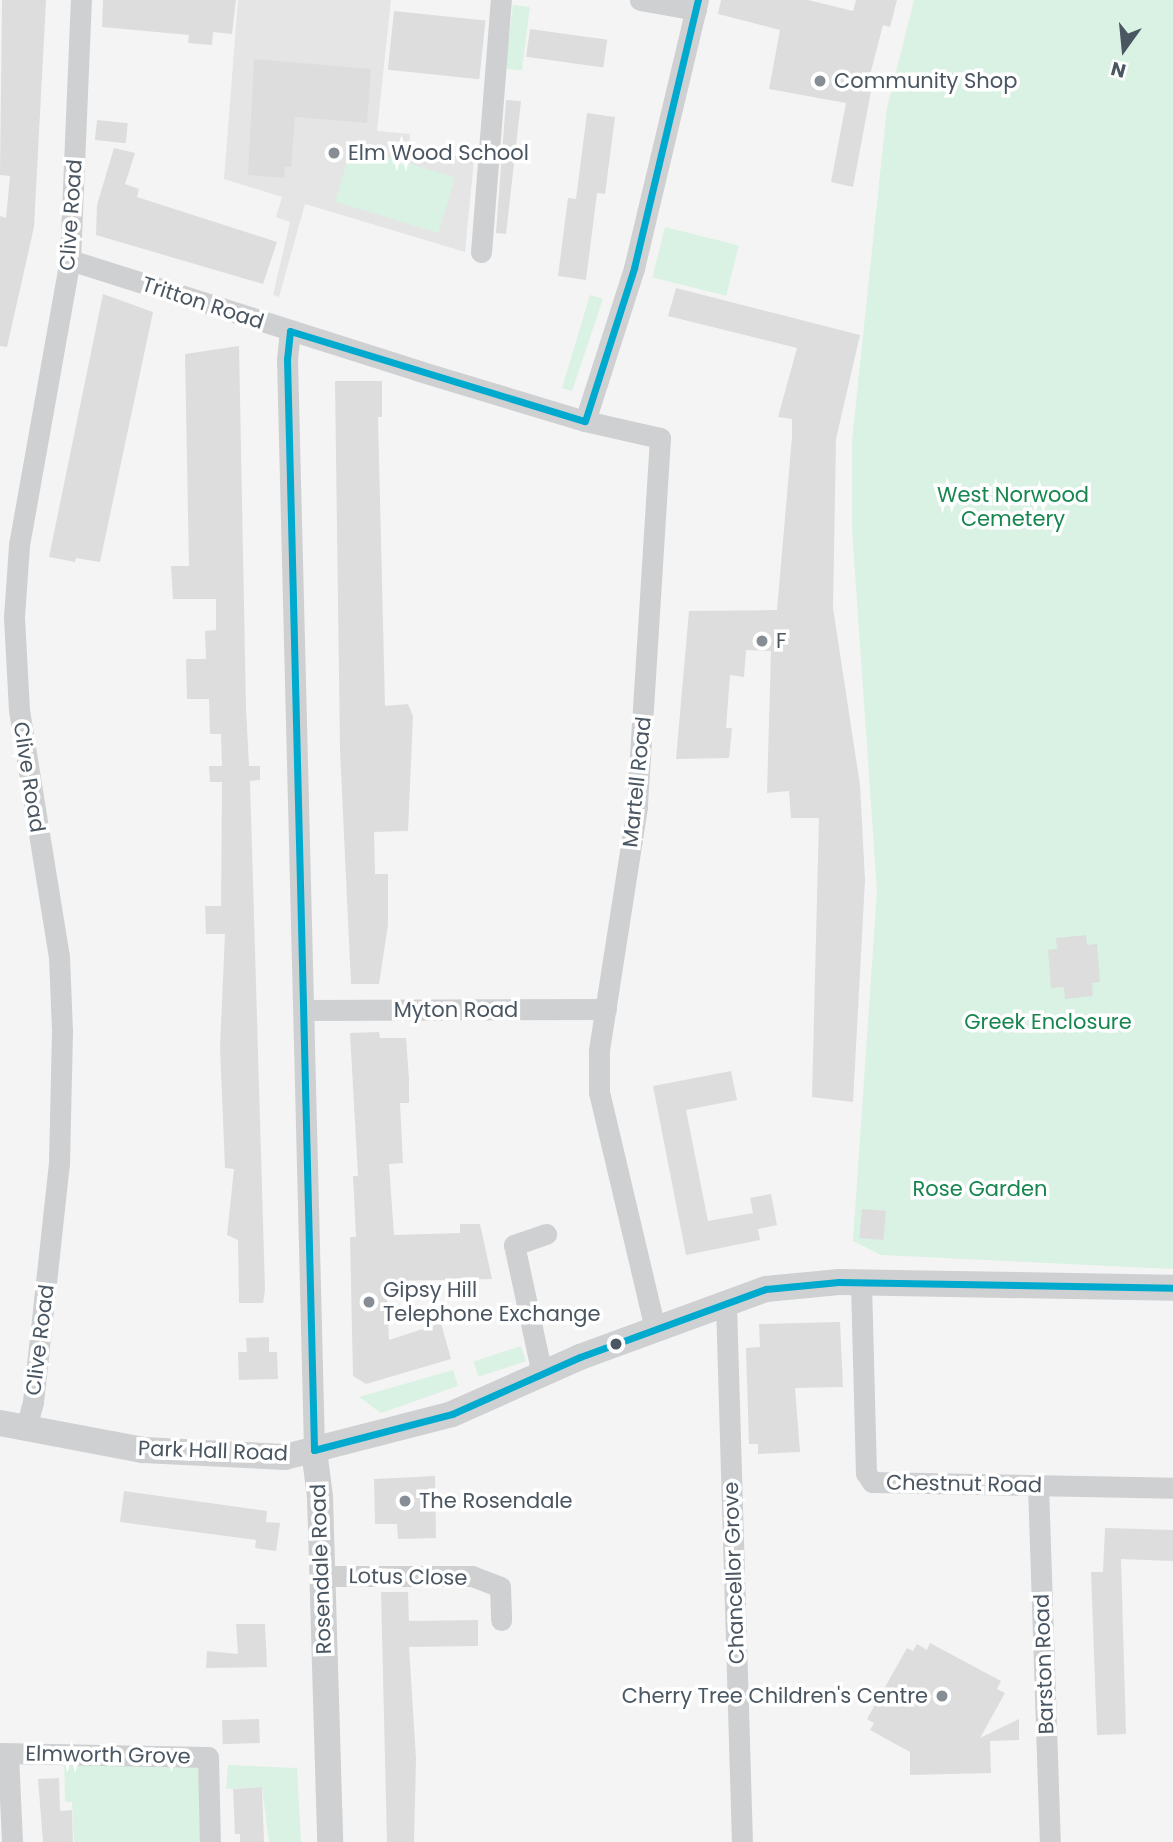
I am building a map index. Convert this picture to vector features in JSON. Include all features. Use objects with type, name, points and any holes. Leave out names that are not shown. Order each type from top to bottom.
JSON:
[{"type":"street","name":"Clive Road","points":[[13,1425],[33,1402],[58,1175],[62,1031],[59,957],[19,710],[15,605],[19,545],[70,260],[81,0]]},
{"type":"street","points":[[481,252],[501,0]]},
{"type":"street","points":[[585,421],[634,268],[697,5],[640,0]]},
{"type":"street","name":"Tritton Road","points":[[70,260],[290,331],[585,421],[660,438]]},
{"type":"street","name":"Rosendale Road","points":[[290,331],[287,352],[314,1450],[322,1576],[330,1842]]},
{"type":"street","name":"Martell Road","points":[[655,1328],[598,1092],[599,1051],[637,807],[660,438]]},
{"type":"street","name":"Myton Road","points":[[305,1010],[606,1009]]},
{"type":"street","points":[[542,1374],[514,1245],[546,1234]]},
{"type":"street","name":"Park Hall Road","points":[[13,1425],[143,1450],[285,1457],[452,1414],[655,1328],[766,1289],[861,1283],[1173,1288]]},
{"type":"street","name":"Chestnut Road","points":[[861,1283],[867,1478],[1173,1488]]},
{"type":"street","name":"Chancellor Grove","points":[[726,1304],[742,1842]]},
{"type":"street","name":"Barston Road","points":[[1038,1485],[1050,1842]]},
{"type":"street","name":"Lotus Close","points":[[322,1576],[472,1576],[500,1587],[501,1620]]},
{"type":"street","name":"Elmworth Grove","points":[[12,1842],[4,1754],[208,1757],[210,1842]]},
{"type":"shaded area","name":"Elm Wood School","points":[[238,0],[391,0],[377,131],[410,134],[409,147],[474,159],[465,252],[305,204],[279,297],[273,295],[290,222],[276,217],[282,197],[224,179]]},
{"type":"green space","name":"West Norwood Cemetery","points":[[914,0],[1173,0],[1173,1269],[881,1255],[853,1241],[877,891],[852,529],[852,441],[887,108]]},
{"type":"green space","points":[[513,5],[530,7],[522,71],[505,69]]},
{"type":"green space","points":[[352,146],[455,178],[438,233],[335,201]]},
{"type":"green space","points":[[665,227],[739,245],[726,296],[652,277]]},
{"type":"green space","points":[[590,295],[603,299],[572,391],[562,388]]},
{"type":"green space","points":[[521,1346],[526,1361],[478,1377],[473,1361]]},
{"type":"green space","points":[[453,1370],[458,1386],[381,1413],[359,1397]]},
{"type":"green space","points":[[64,1754],[208,1757],[210,1842],[74,1842],[72,1802],[65,1802]]},
{"type":"green space","points":[[228,1765],[297,1768],[301,1842],[269,1842],[262,1787],[226,1789]]},
{"type":"building","points":[[2,0],[46,0],[34,227],[7,347],[0,346],[0,216],[6,218],[10,176],[0,175]]},
{"type":"building","points":[[103,0],[236,0],[232,34],[213,32],[212,45],[188,43],[189,35],[102,27]]},
{"type":"building","points":[[721,0],[808,0],[853,11],[856,0],[897,0],[890,27],[883,25],[870,75],[871,91],[853,187],[831,182],[846,103],[769,89],[780,30],[718,14]]},
{"type":"building","points":[[394,11],[485,21],[479,79],[388,70]]},
{"type":"building","points":[[530,29],[607,40],[603,68],[526,57]]},
{"type":"building","points":[[254,59],[371,69],[367,123],[295,117],[291,167],[285,167],[284,178],[248,175]]},
{"type":"building","points":[[506,100],[521,101],[506,234],[496,233]]},
{"type":"building","points":[[587,113],[615,117],[605,194],[597,193],[586,280],[558,276],[568,198],[576,199]]},
{"type":"building","points":[[97,120],[128,123],[126,143],[95,140]]},
{"type":"building","points":[[114,148],[135,153],[125,184],[139,189],[137,197],[277,242],[263,284],[96,235],[97,205]]},
{"type":"building","points":[[676,288],[860,335],[836,439],[833,608],[860,785],[865,880],[853,1102],[812,1097],[819,818],[791,818],[789,791],[767,793],[771,651],[746,650],[744,677],[730,675],[726,728],[732,728],[729,758],[676,759],[689,611],[777,610],[792,437],[792,419],[778,417],[797,348],[668,316]]},
{"type":"building","points":[[103,294],[153,312],[100,562],[76,558],[75,562],[49,557]]},
{"type":"building","points":[[239,346],[246,708],[249,766],[260,766],[260,780],[250,781],[265,1290],[263,1303],[239,1303],[238,1240],[227,1235],[234,1169],[225,1168],[220,1047],[225,934],[206,934],[205,906],[221,906],[222,782],[210,782],[209,766],[222,766],[221,734],[210,734],[209,699],[187,699],[186,659],[206,659],[205,631],[216,630],[216,599],[173,599],[171,566],[189,566],[185,354]]},
{"type":"building","points":[[335,381],[382,381],[382,417],[378,417],[385,706],[408,704],[413,716],[408,831],[374,832],[375,874],[388,874],[388,925],[379,984],[351,984],[340,750]]},
{"type":"building","points":[[1086,935],[1087,945],[1097,944],[1100,982],[1092,983],[1093,996],[1065,999],[1064,987],[1051,988],[1048,950],[1057,949],[1056,938]]},
{"type":"building","points":[[379,1032],[380,1038],[406,1038],[409,1103],[400,1103],[403,1163],[389,1164],[394,1235],[460,1233],[460,1224],[480,1224],[492,1279],[386,1281],[389,1340],[441,1323],[451,1359],[366,1384],[353,1376],[350,1237],[356,1237],[353,1176],[358,1176],[350,1033]]},
{"type":"building","points":[[731,1071],[737,1100],[686,1110],[708,1221],[753,1213],[750,1198],[771,1194],[777,1225],[758,1229],[760,1240],[686,1255],[653,1086]]},
{"type":"building","points":[[862,1209],[886,1211],[883,1240],[859,1238]]},
{"type":"building","points":[[840,1322],[843,1387],[795,1388],[800,1452],[758,1454],[758,1444],[749,1444],[746,1348],[760,1347],[759,1324]]},
{"type":"building","points":[[269,1337],[269,1352],[277,1352],[278,1379],[239,1380],[238,1352],[247,1352],[246,1338]]},
{"type":"building","name":"The Rosendale","points":[[435,1476],[436,1538],[398,1539],[397,1524],[375,1524],[374,1479]]},
{"type":"building","points":[[124,1491],[267,1511],[266,1522],[280,1523],[276,1551],[255,1548],[256,1540],[120,1522]]},
{"type":"building","points":[[1105,1528],[1173,1530],[1173,1561],[1121,1559],[1126,1734],[1097,1735],[1091,1572],[1103,1572]]},
{"type":"building","points":[[381,1592],[408,1592],[409,1621],[478,1620],[478,1646],[409,1647],[416,1759],[414,1842],[387,1842]]},
{"type":"building","points":[[236,1624],[265,1624],[267,1667],[206,1668],[207,1651],[238,1654]]},
{"type":"building","name":"Cherry Tree Children's Centre","points":[[930,1643],[1001,1681],[997,1689],[1005,1693],[980,1738],[1019,1719],[1019,1740],[990,1741],[991,1773],[910,1775],[910,1752],[870,1730],[874,1723],[867,1719],[907,1648],[913,1651],[917,1644],[927,1650]]},
{"type":"building","points":[[259,1719],[260,1743],[223,1744],[222,1720]]},
{"type":"building","points":[[59,1778],[60,1811],[72,1810],[73,1842],[43,1842],[38,1779]]},
{"type":"building","points":[[262,1787],[264,1842],[240,1842],[240,1834],[235,1834],[233,1789]]},
{"type":"transit line","points":[[585,421],[634,268],[698,0]]},
{"type":"transit line","points":[[290,331],[287,359],[314,1450]]},
{"type":"transit line","points":[[290,331],[585,421]]},
{"type":"transit line","points":[[314,1450],[452,1414],[580,1357],[766,1289],[839,1282],[1173,1288]]},
{"type":"place","name":"Community Shop","points":[[820,81]]},
{"type":"place","name":"Elm Wood School","points":[[334,153]]},
{"type":"place","name":"F","points":[[762,641]]},
{"type":"place","name":"Gipsy Hill Telephone Exchange","points":[[369,1302]]},
{"type":"place","name":"The Rosendale","points":[[405,1501]]},
{"type":"place","name":"Cherry Tree Children's Centre","points":[[942,1696]]},
{"type":"park label","name":"Greek Enclosure","points":[[1048,1022]]},
{"type":"park label","name":"Rose Garden","points":[[980,1189]]}]
